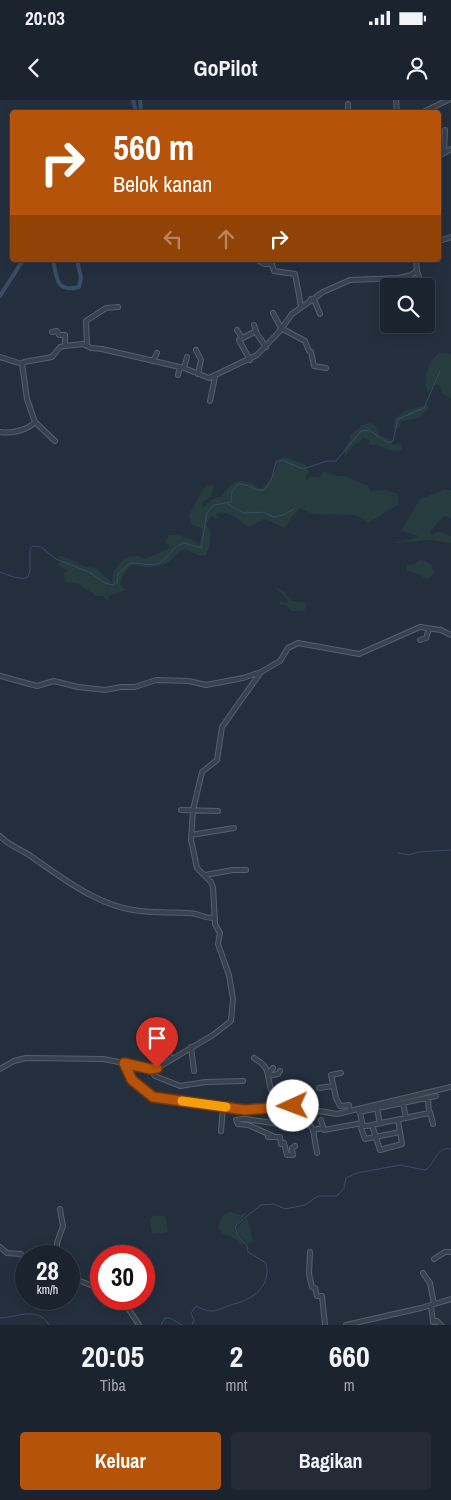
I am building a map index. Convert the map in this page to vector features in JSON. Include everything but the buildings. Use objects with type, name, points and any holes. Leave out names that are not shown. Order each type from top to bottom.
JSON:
[{"type":"street","points":[[435,100],[436,105]]},
{"type":"street","points":[[427,110],[448,100]]},
{"type":"street","points":[[348,104],[348,110]]},
{"type":"street","points":[[444,152],[445,130]]},
{"type":"street","points":[[441,142],[445,141]]},
{"type":"street","points":[[441,154],[451,149]]},
{"type":"street","points":[[261,262],[272,265],[274,271],[295,274],[301,306]]},
{"type":"street","points":[[416,262],[419,278]]},
{"type":"street","points":[[22,364],[25,361],[52,357],[60,347],[82,344],[91,348],[102,348],[182,367],[206,378],[215,377],[250,360],[266,347],[290,317],[311,299],[350,280],[402,278],[417,271]]},
{"type":"street","points":[[311,299],[320,314]]},
{"type":"street","points":[[87,346],[86,321],[106,308],[118,307]]},
{"type":"street","points":[[273,313],[282,329],[306,342],[311,352],[314,366],[326,368]]},
{"type":"street","points":[[254,324],[266,347]]},
{"type":"street","points":[[238,330],[242,338]]},
{"type":"street","points":[[52,332],[57,331],[60,335],[65,335],[65,346]]},
{"type":"street","points":[[250,360],[239,340],[256,331]]},
{"type":"street","points":[[196,350],[201,360],[198,374]]},
{"type":"street","points":[[153,361],[157,353]]},
{"type":"street","points":[[178,375],[186,356]]},
{"type":"street","points":[[0,357],[22,364]]},
{"type":"street","points":[[22,364],[27,399],[35,422],[55,441]]},
{"type":"street","points":[[210,401],[215,377]]},
{"type":"street","points":[[0,432],[8,433],[21,430],[35,422]]},
{"type":"street","points":[[0,676],[38,686],[54,681],[78,687],[106,690],[135,687],[156,680],[186,681],[206,685],[243,678],[262,672],[280,661],[288,648],[296,644],[304,643],[334,651],[360,654],[419,627],[441,630],[451,635]]},
{"type":"street","points":[[420,640],[426,638],[429,629]]},
{"type":"street","points":[[0,1069],[14,1061],[26,1058],[103,1059],[150,1069],[160,1067],[213,1035],[231,1020],[233,999],[229,975],[218,944],[220,933],[216,925],[213,887],[205,875],[197,868],[191,835],[192,810],[202,772],[217,760],[222,727],[262,672]]},
{"type":"street","points":[[181,810],[218,811]]},
{"type":"street","points":[[191,835],[234,828]]},
{"type":"street","points":[[0,836],[12,846],[32,857],[83,892],[109,904],[140,912],[191,912],[206,919],[215,918]]},
{"type":"street","points":[[205,875],[233,870],[246,870]]},
{"type":"street","points":[[148,1029],[146,1035],[148,1039],[166,1048],[163,1051],[172,1059]]},
{"type":"street","points":[[191,1047],[194,1071]]},
{"type":"street","points":[[254,1058],[260,1060],[267,1068],[271,1090],[274,1092],[275,1106]]},
{"type":"street","points":[[124,1063],[132,1080],[153,1097],[245,1110],[275,1106],[296,1107],[336,1114],[377,1109],[436,1096]]},
{"type":"street","points":[[268,1075],[273,1068]]},
{"type":"street","points":[[150,1069],[155,1076],[180,1086],[206,1082],[243,1081]]},
{"type":"street","points":[[268,1075],[278,1074],[280,1070]]},
{"type":"street","points":[[341,1073],[332,1075],[336,1098],[340,1106],[348,1105],[350,1111]]},
{"type":"street","points":[[319,1088],[334,1086]]},
{"type":"street","points":[[359,1110],[451,1087]]},
{"type":"street","points":[[428,1098],[433,1124]]},
{"type":"street","points":[[403,1103],[406,1118]]},
{"type":"street","points":[[221,1131],[223,1107]]},
{"type":"street","points":[[295,1121],[296,1107]]},
{"type":"street","points":[[377,1109],[380,1123]]},
{"type":"street","points":[[359,1110],[364,1139],[400,1132]]},
{"type":"street","points":[[314,1130],[362,1124],[372,1125],[430,1112]]},
{"type":"street","points":[[274,1137],[250,1126],[238,1125],[236,1120],[245,1119],[286,1125],[295,1121]]},
{"type":"street","points":[[285,1120],[310,1125],[314,1130],[318,1153]]},
{"type":"street","points":[[321,1120],[322,1128]]},
{"type":"street","points":[[372,1125],[380,1150],[401,1145],[398,1120]]},
{"type":"street","points":[[268,1137],[280,1137],[281,1144],[284,1143],[287,1155],[293,1155],[292,1148],[295,1146]]},
{"type":"street","points":[[57,1245],[63,1226],[60,1209]]},
{"type":"street","points":[[0,1248],[7,1253],[15,1254]]},
{"type":"street","points":[[310,1252],[309,1274],[312,1287],[315,1288],[317,1296],[322,1296],[325,1325]]},
{"type":"street","points":[[434,1259],[445,1252],[451,1252]]},
{"type":"street","points":[[423,1273],[430,1283],[433,1304],[432,1322],[437,1321],[441,1325]]},
{"type":"street","points":[[346,1325],[451,1299]]},
{"type":"street","points":[[129,1310],[139,1325]]},
{"type":"green space","points":[[439,353],[451,354],[451,399],[442,393],[440,385],[434,384],[428,393],[426,376],[428,366]]},
{"type":"green space","points":[[426,405],[430,407],[419,418],[401,421],[400,427],[393,429],[395,418],[405,411]]},
{"type":"green space","points":[[371,423],[377,427],[379,435],[391,440],[392,445],[400,443],[402,450],[396,451],[377,445],[370,445],[369,440],[363,437],[345,455],[345,449],[351,439],[350,435],[363,425]]},
{"type":"green space","points":[[285,457],[306,465],[309,472],[306,475],[306,480],[312,476],[320,478],[323,471],[335,476],[345,476],[368,486],[370,491],[385,490],[398,494],[399,504],[368,523],[356,515],[313,514],[300,508],[285,528],[265,519],[248,527],[237,518],[220,512],[216,513],[218,518],[216,519],[212,515],[206,524],[210,531],[210,539],[206,555],[200,556],[185,549],[163,565],[142,567],[132,565],[123,574],[120,584],[125,590],[109,596],[108,601],[103,596],[94,596],[94,594],[78,584],[65,582],[64,573],[68,571],[58,565],[62,560],[56,555],[86,567],[96,568],[112,583],[113,573],[123,559],[137,555],[145,559],[170,548],[166,541],[169,535],[185,537],[199,545],[201,543],[202,529],[191,524],[189,515],[203,489],[212,484],[214,487],[211,497],[203,502],[202,509],[212,499],[221,497],[233,483],[242,481],[258,488],[263,488],[273,475],[280,459]]},
{"type":"green space","points":[[443,490],[451,490],[451,518],[444,516],[430,531],[432,535],[437,531],[451,536],[451,543],[430,540],[395,543],[419,536],[401,531],[420,499]]},
{"type":"green space","points":[[420,559],[431,564],[434,573],[430,578],[424,579],[422,575],[407,571],[407,565],[414,565]]},
{"type":"green space","points":[[275,587],[285,592],[286,596],[291,598],[291,601],[307,603],[304,611],[292,611],[286,605],[281,605],[279,601],[287,603],[288,600]]},
{"type":"green space","points":[[229,1212],[241,1215],[245,1212],[246,1214],[238,1222],[235,1231],[245,1243],[239,1245],[240,1242],[229,1235],[223,1235],[219,1228],[222,1218]]},
{"type":"green space","points":[[154,1215],[165,1216],[168,1232],[152,1234],[150,1219]]},
{"type":"green space","points":[[247,1217],[253,1242],[247,1243],[236,1230]]},
{"type":"waterway","points":[[133,100],[136,110]]},
{"type":"waterway","points":[[140,100],[141,110]]},
{"type":"waterway","points":[[0,296],[22,262]]},
{"type":"waterway","points":[[53,262],[57,278],[61,286],[65,288],[79,287],[81,278],[77,262]]},
{"type":"waterway","points":[[0,572],[18,578],[28,577],[30,549],[33,546],[41,547],[56,559],[89,572],[105,583],[113,585],[117,583],[118,574],[130,563],[152,565],[159,563],[176,547],[184,543],[201,548],[207,513],[214,505],[231,502],[232,491],[238,484],[257,490],[264,490],[271,481],[276,462],[282,460],[303,469],[327,461],[336,461],[361,431],[369,430],[388,443],[393,441],[398,419],[424,408],[440,371]]},
{"type":"waterway","points":[[228,504],[243,513],[263,512],[274,517],[294,509]]},
{"type":"waterway","points":[[398,853],[409,855],[418,852],[451,850]]},
{"type":"waterway","points":[[192,1325],[194,1320],[191,1313],[196,1306],[214,1311],[247,1299],[259,1291],[263,1285],[266,1279],[266,1263],[248,1252],[247,1246],[237,1234],[236,1229],[236,1225],[261,1205],[274,1204],[285,1209],[305,1205],[318,1196],[337,1196],[344,1188],[346,1178],[357,1173],[400,1165],[425,1170],[442,1150],[451,1149]]},
{"type":"waterway","points":[[0,1318],[34,1314],[45,1319],[49,1325]]},
{"type":"waterway","points":[[161,1325],[165,1318],[170,1318],[182,1325]]},
{"type":"slow traffic","points":[[182,1101],[226,1107]]},
{"type":"route","points":[[157,1068],[150,1069],[124,1063],[132,1080],[153,1097],[245,1110],[293,1106]]}]
